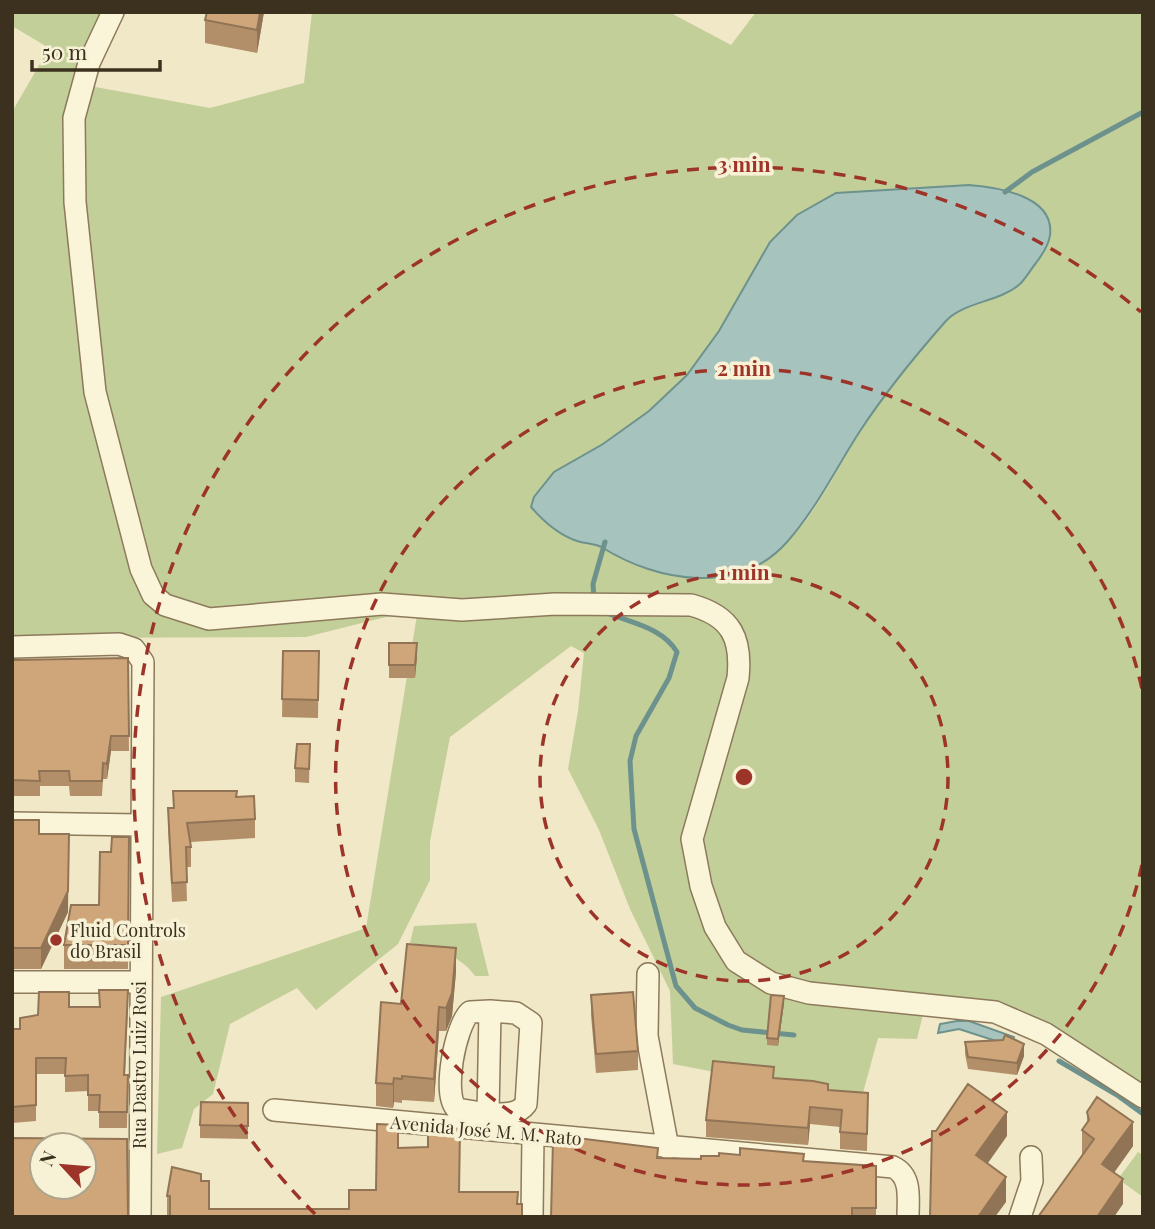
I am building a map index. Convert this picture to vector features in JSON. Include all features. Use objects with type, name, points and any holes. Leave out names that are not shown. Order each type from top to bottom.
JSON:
[{"type":"street","points":[[113,12],[89,63],[74,118],[75,202],[95,392],[141,569],[153,595],[178,612],[209,619],[382,604],[462,610],[555,604],[691,605],[706,609],[729,627],[741,650],[738,678],[692,839],[701,886],[715,927],[736,961],[771,983],[809,993],[995,1012],[1046,1034],[1143,1097]]},
{"type":"street","name":"Rua Dastro Luiz Rosi","points":[[12,647],[119,644],[134,649],[143,662],[140,825],[140,1217]]},
{"type":"street","points":[[12,823],[140,825]]},
{"type":"street","points":[[648,974],[647,1036],[668,1148]]},
{"type":"street","points":[[12,982],[140,982]]},
{"type":"street","points":[[488,1122],[490,1011]]},
{"type":"street","points":[[470,1012],[516,1013],[531,1023],[526,1104],[521,1111],[488,1122],[457,1110],[449,1094],[458,1026],[470,1012]]},
{"type":"street","name":"Avenida José M. M. Rato","points":[[274,1110],[488,1122],[533,1135],[893,1167],[901,1171],[906,1180],[908,1217]]},
{"type":"street","points":[[532,1217],[533,1135]]},
{"type":"street","points":[[114,1145],[139,1146]]},
{"type":"street","points":[[1020,1217],[1032,1181],[1031,1157]]},
{"type":"green space","points":[[12,12],[100,12],[90,86],[210,108],[304,83],[312,12],[669,12],[731,45],[756,12],[1143,12],[1143,1088],[1067,1035],[997,1003],[928,994],[917,1039],[878,1038],[861,1100],[673,1064],[670,991],[630,909],[599,830],[568,769],[584,653],[571,646],[450,737],[430,841],[430,880],[398,944],[316,1010],[297,988],[230,1024],[213,1094],[194,1109],[182,1148],[157,1154],[161,997],[366,928],[418,609],[306,637],[12,638],[12,112],[49,48],[12,26]],"holes":[[[969,185],[988,300],[950,317],[923,346],[877,406],[806,520],[784,545],[762,561],[740,572],[692,578],[644,568],[598,545],[603,444],[649,411],[687,375],[719,331],[937,189]]]},
{"type":"green space","points":[[476,923],[489,976],[475,976],[455,958],[410,943],[414,926]]},
{"type":"green space","points":[[1138,1152],[1143,1155],[1143,1197],[1118,1179]]},
{"type":"water","points":[[969,185],[1007,191],[1033,202],[1049,221],[1050,235],[1045,250],[1020,284],[1012,290],[961,310],[945,322],[860,431],[798,529],[768,559],[746,570],[722,577],[673,575],[648,569],[597,545],[570,538],[552,527],[531,507],[534,497],[554,472],[603,444],[649,411],[687,375],[719,331],[770,242],[797,215],[836,193]]},
{"type":"water","points":[[969,1021],[1014,1037],[1013,1040],[996,1041],[959,1029],[938,1033],[940,1024]]},
{"type":"building","points":[[207,12],[260,12],[257,30],[205,20]]},
{"type":"building","points":[[389,643],[417,643],[415,665],[389,665]]},
{"type":"building","points":[[283,651],[319,651],[318,700],[282,699]]},
{"type":"building","points":[[128,658],[129,736],[111,736],[107,764],[103,763],[102,781],[70,781],[69,771],[39,771],[40,781],[12,780],[12,660]]},
{"type":"building","points":[[297,744],[310,744],[309,769],[295,768]]},
{"type":"building","points":[[173,791],[237,791],[236,797],[254,796],[255,819],[187,823],[191,847],[186,847],[187,882],[172,883],[168,808],[174,808]]},
{"type":"building","points":[[12,820],[39,820],[39,834],[69,834],[68,891],[41,948],[12,948]]},
{"type":"building","points":[[112,837],[129,837],[128,945],[64,945],[71,905],[99,905],[100,852],[111,852]]},
{"type":"building","points":[[407,944],[456,948],[452,993],[446,1008],[439,1007],[434,1079],[402,1076],[402,1079],[394,1078],[393,1084],[376,1083],[381,1002],[401,1004]]},
{"type":"building","points":[[99,990],[128,990],[124,1075],[128,1075],[127,1112],[99,1112],[100,1095],[88,1095],[88,1075],[65,1076],[66,1058],[36,1058],[36,1105],[12,1107],[12,1029],[20,1029],[20,1018],[38,1015],[39,992],[69,992],[69,1007],[100,1007]]},
{"type":"building","points":[[633,992],[638,1051],[596,1054],[591,995]]},
{"type":"building","points":[[771,995],[784,996],[778,1039],[767,1038]]},
{"type":"building","points":[[1005,1035],[1024,1044],[1017,1063],[968,1057],[965,1042],[1003,1040]]},
{"type":"building","points":[[713,1061],[774,1067],[773,1078],[828,1084],[828,1090],[868,1093],[867,1134],[840,1132],[842,1110],[810,1107],[808,1128],[706,1120]]},
{"type":"building","points":[[968,1084],[1007,1112],[976,1155],[1006,1177],[978,1217],[930,1217],[932,1131],[936,1131]]},
{"type":"building","points":[[1097,1097],[1133,1122],[1102,1164],[1123,1179],[1097,1217],[1038,1217],[1094,1139],[1082,1130],[1089,1120],[1087,1112]]},
{"type":"building","points":[[201,1102],[248,1103],[248,1126],[200,1125]]},
{"type":"building","points":[[377,1124],[398,1125],[398,1148],[428,1147],[428,1126],[460,1129],[459,1192],[518,1192],[517,1204],[522,1204],[522,1217],[170,1217],[170,1196],[167,1196],[172,1167],[201,1174],[201,1181],[209,1181],[209,1209],[349,1209],[349,1190],[376,1190]]},
{"type":"building","points":[[561,1136],[658,1148],[657,1158],[701,1159],[701,1156],[719,1156],[719,1153],[740,1155],[740,1148],[804,1154],[803,1161],[876,1166],[876,1208],[852,1208],[852,1217],[551,1217],[553,1141]]},
{"type":"building","points":[[12,1138],[28,1138],[28,1201],[98,1201],[98,1139],[127,1139],[128,1217],[12,1217]]},
{"type":"waterway","points":[[1005,192],[1032,172],[1143,112]]},
{"type":"waterway","points":[[594,600],[593,584],[605,542]]},
{"type":"waterway","points":[[607,613],[664,637],[677,652],[669,678],[636,736],[630,761],[634,829],[676,986],[695,1008],[728,1025],[742,1030],[794,1035]]},
{"type":"waterway","points":[[1059,1061],[1117,1095],[1143,1114]]},
{"type":"place","name":"Fluid Controls do Brasil","points":[[56,940]]}]
